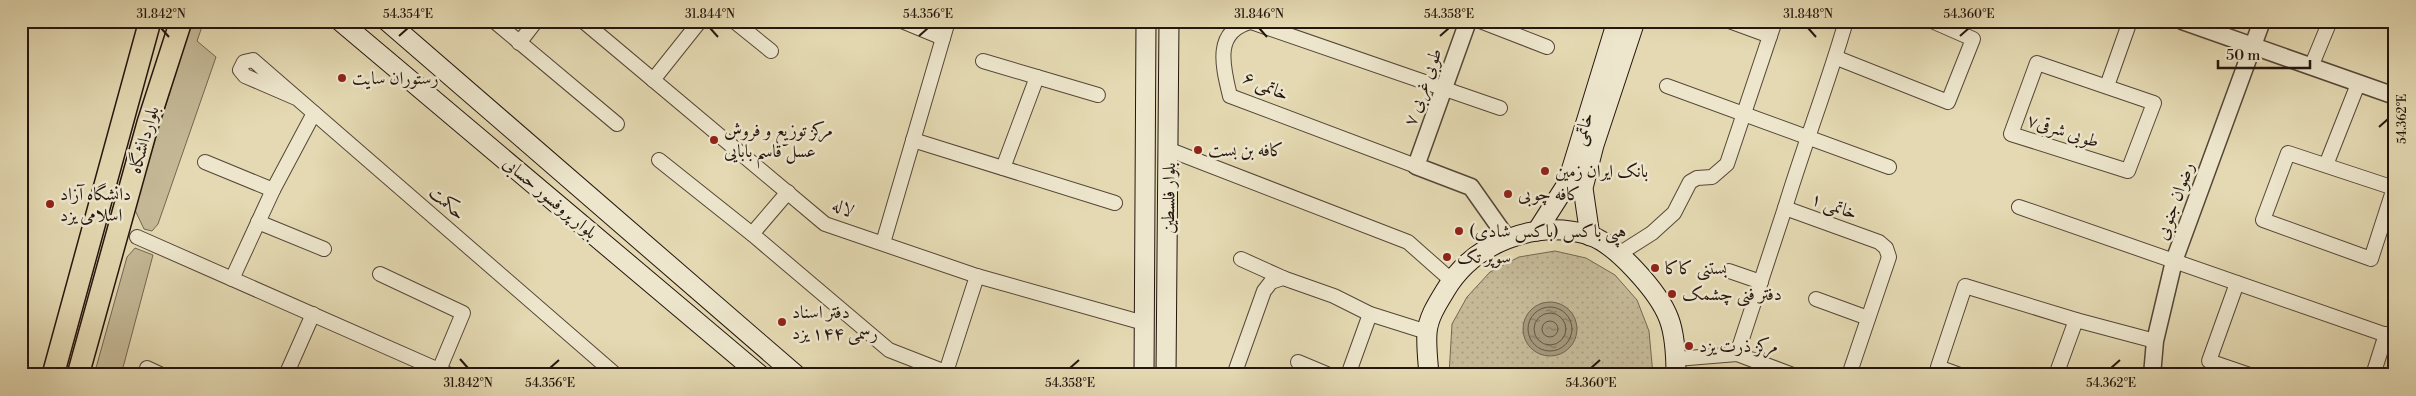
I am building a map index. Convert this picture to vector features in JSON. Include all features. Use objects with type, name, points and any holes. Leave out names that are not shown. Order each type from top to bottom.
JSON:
[{"type":"main road","name":"بلواردانشگاه","points":[[53,375],[150,21]]},
{"type":"main road","name":"بلواردانشگاه","points":[[78,375],[148,123],[181,21]]},
{"type":"main road","name":"بلوار پروفسور حسابی","points":[[340,21],[760,375]]},
{"type":"main road","name":"بلوار پروفسور حسابی","points":[[387,21],[796,375]]},
{"type":"main road","name":"بلوار فلسطین","points":[[1144,375],[1146,21]]},
{"type":"main road","name":"بلوار فلسطین","points":[[1166,375],[1170,21]]},
{"type":"main road","name":"خاتمی","points":[[1537,231],[1567,184],[1617,21]]},
{"type":"main road","name":"خاتمی","points":[[1590,236],[1583,188],[1594,145],[1635,21]]},
{"type":"main road","points":[[1429,375],[1427,332],[1434,310],[1451,280],[1472,258],[1507,238],[1537,231],[1562,231],[1590,236],[1619,254],[1650,285],[1669,318],[1676,367]]},
{"type":"street","points":[[494,21],[617,124]]},
{"type":"street","points":[[519,42],[536,21]]},
{"type":"street","name":"لاله","points":[[583,21],[825,224],[978,276],[1144,323]]},
{"type":"street","points":[[653,80],[700,21]]},
{"type":"street","points":[[734,21],[771,51]]},
{"type":"street","points":[[902,21],[943,38]]},
{"type":"street","points":[[883,243],[948,21]]},
{"type":"street","name":"طوبی غربی ۷","points":[[1416,166],[1468,21]]},
{"type":"street","points":[[1480,21],[1547,47]]},
{"type":"street","points":[[1729,21],[1770,36]]},
{"type":"street","points":[[1619,254],[1652,233],[1674,213],[1690,182],[1697,178],[1712,177],[1726,164],[1775,21]]},
{"type":"street","points":[[1785,208],[1807,138],[1837,58],[1846,21]]},
{"type":"street","points":[[1837,58],[1948,102],[1973,39],[1932,21]]},
{"type":"street","points":[[2107,86],[2130,21]]},
{"type":"street","name":"رضوان جنوبی","points":[[2152,375],[2155,341],[2174,261],[2262,21]]},
{"type":"street","points":[[2311,67],[2330,21]]},
{"type":"street","name":"خاتمی ۶","points":[[1444,88],[1251,22],[1238,25],[1227,37],[1222,58],[1230,96],[1471,187],[1507,238]]},
{"type":"street","points":[[2184,22],[2395,96]]},
{"type":"street","name":"حکمت","points":[[252,60],[616,375]]},
{"type":"street","points":[[983,61],[1098,95]]},
{"type":"street","name":"طوبی شرقی۷","points":[[2037,63],[2107,86],[2154,103],[2128,171],[2012,134],[2037,63]]},
{"type":"street","points":[[1004,168],[1037,77]]},
{"type":"street","points":[[2326,165],[2358,84]]},
{"type":"street","points":[[1667,86],[1889,167]]},
{"type":"street","points":[[1444,88],[1500,108]]},
{"type":"street","points":[[232,278],[272,190],[314,113]]},
{"type":"street","points":[[913,140],[1115,203]]},
{"type":"street","points":[[1170,150],[1408,242],[1451,280]]},
{"type":"street","points":[[2288,153],[2326,165],[2394,188],[2371,259],[2263,220],[2288,153]]},
{"type":"street","points":[[659,160],[752,234],[889,350],[950,374],[978,276]]},
{"type":"street","points":[[205,162],[272,190]]},
{"type":"street","points":[[752,234],[788,192]]},
{"type":"street","points":[[126,201],[126,215],[137,236],[442,373],[463,313],[380,274]]},
{"type":"street","points":[[2019,207],[2390,336],[2373,375]]},
{"type":"street","name":"خاتمی ۱","points":[[1737,354],[1785,208],[1879,242],[1886,248],[1889,257],[1848,375]]},
{"type":"street","points":[[258,222],[324,249]]},
{"type":"street","points":[[110,258],[137,236]]},
{"type":"street","points":[[1240,259],[1283,278],[1334,296],[1370,314],[1427,332]]},
{"type":"street","points":[[1728,270],[1760,282]]},
{"type":"street","points":[[1234,375],[1264,291],[1272,282],[1283,278]]},
{"type":"street","points":[[2237,283],[2209,361],[2250,375]]},
{"type":"street","points":[[1960,375],[1938,367],[1965,286],[2076,320],[2155,341]]},
{"type":"street","points":[[1816,299],[1868,318]]},
{"type":"street","points":[[286,375],[313,314]]},
{"type":"street","points":[[1348,375],[1370,314]]},
{"type":"street","points":[[2056,375],[2076,320]]},
{"type":"street","points":[[1676,367],[1737,354],[1793,375]]},
{"type":"street","points":[[1298,362],[1329,375]]},
{"type":"street","points":[[147,368],[162,375]]},
{"type":"shaded area","points":[[192,21],[204,21],[197,41],[216,57],[158,224],[152,231],[144,229],[134,208]]},
{"type":"shaded area","points":[[135,248],[153,255],[121,375],[94,375],[127,257]]},
{"type":"shaded area","points":[[1555,251],[1586,258],[1615,275],[1637,300],[1649,331],[1653,375],[1449,375],[1452,324],[1467,297],[1490,272],[1519,257]]},
{"type":"water","points":[[1550,302],[1560,304],[1569,310],[1575,319],[1577,329],[1575,339],[1569,348],[1560,354],[1550,356],[1540,354],[1531,348],[1525,339],[1523,329],[1525,319],[1531,310],[1540,304]]},
{"type":"place","name":"رستوران سایت","points":[[342,78]]},
{"type":"place","name":"مرکز توزیع و فروش عسل قاسم بابایی","points":[[714,140]]},
{"type":"place","name":"کافه بن بست","points":[[1198,150]]},
{"type":"place","name":"بانک ایران زمین","points":[[1545,171]]},
{"type":"place","name":"کافه چوبی","points":[[1508,194]]},
{"type":"place","name":"دانشگاه آزاد اسلامی یزد","points":[[50,204]]},
{"type":"place","name":"هپی باکس (باکس شادی)","points":[[1459,231]]},
{"type":"place","name":"سوپر تک","points":[[1447,257]]},
{"type":"place","name":"بستنی کاکا","points":[[1655,268]]},
{"type":"place","name":"دفتر فنی چشمک","points":[[1672,294]]},
{"type":"place","name":"دفتر اسناد رسمی ۱۴۴ یزد","points":[[782,322]]},
{"type":"place","name":"مرکز ذرت یزد","points":[[1689,346]]}]
